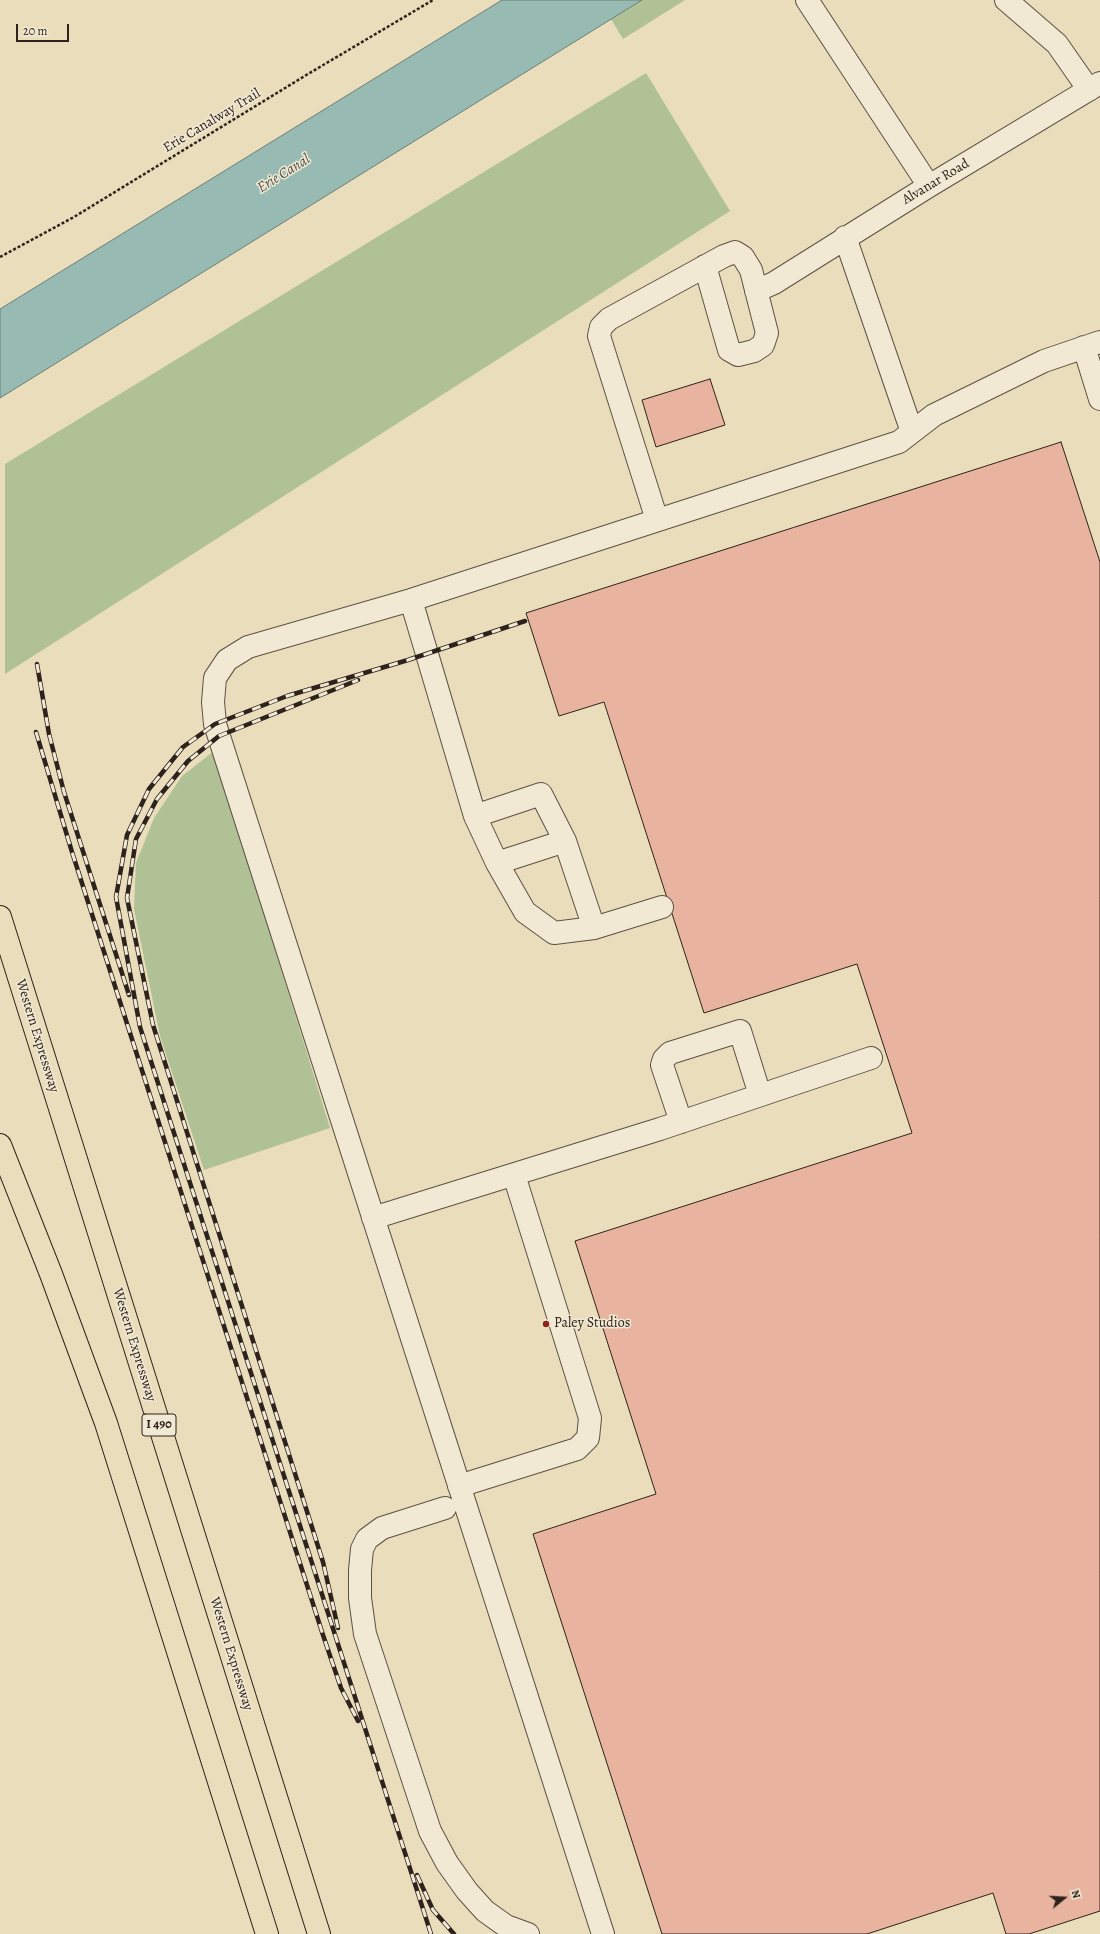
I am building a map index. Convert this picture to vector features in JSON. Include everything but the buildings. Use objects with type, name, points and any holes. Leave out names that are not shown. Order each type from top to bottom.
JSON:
[{"type":"highway","name":"Western Expressway","points":[[0,917],[319,1934]]},
{"type":"highway","points":[[0,1145],[51,1274],[106,1423],[268,1934]]},
{"type":"street","points":[[807,0],[929,186]]},
{"type":"street","points":[[1006,0],[1057,44],[1095,87]]},
{"type":"street","name":"Alvanar Road","points":[[765,287],[929,186],[1095,87]]},
{"type":"street","points":[[845,238],[912,432]]},
{"type":"street","points":[[657,520],[599,336],[601,327],[609,318],[705,266],[724,256],[735,252],[743,257],[751,270],[765,287],[767,333],[763,345],[754,351],[738,355],[730,350],[705,266]]},
{"type":"street","points":[[598,1933],[459,1486],[215,724],[213,702],[215,678],[227,660],[248,647],[411,600],[899,442],[934,415],[1044,361],[1092,345],[1100,399]]},
{"type":"street","points":[[411,600],[475,816],[497,863],[525,912],[554,933],[594,928],[662,907]]},
{"type":"street","points":[[475,816],[541,794],[565,841],[594,928]]},
{"type":"street","points":[[497,863],[565,841]]},
{"type":"street","points":[[681,1122],[662,1065],[664,1059],[670,1054],[740,1031],[760,1095]]},
{"type":"street","points":[[373,1218],[681,1122],[872,1058]]},
{"type":"street","points":[[459,1486],[577,1449],[588,1438],[590,1418],[514,1175]]},
{"type":"street","points":[[445,1508],[382,1528],[367,1539],[362,1549],[360,1570],[360,1598],[365,1634],[430,1831],[444,1858],[467,1891],[485,1911],[506,1926],[528,1934]]},
{"type":"path","name":"Erie Canalway Trail","points":[[0,257],[74,217],[308,74],[433,0]]},
{"type":"green space","points":[[642,0],[685,0],[623,39],[611,19]]},
{"type":"green space","points":[[646,73],[730,211],[5,674],[5,464]]},
{"type":"green space","points":[[214,751],[330,1128],[204,1170],[160,1036],[134,909],[136,863],[154,818],[182,776]]},
{"type":"water","name":"Erie Canal","points":[[502,0],[642,0],[0,398],[0,309]]},
{"type":"railway","points":[[431,1934],[140,1027],[116,897],[127,835],[149,789],[183,747],[215,724],[287,696],[408,660],[525,621]]},
{"type":"railway","points":[[37,664],[49,734],[64,792],[129,995]]},
{"type":"railway","points":[[338,1628],[323,1562],[153,1025],[127,898],[136,839],[157,799],[188,761],[219,736],[358,680]]},
{"type":"railway","points":[[36,732],[72,852],[323,1635],[341,1688],[358,1721]]},
{"type":"railway","points":[[417,1875],[433,1910],[454,1934]]},
{"type":"place","name":"Paley Studios","points":[[546,1324]]}]
